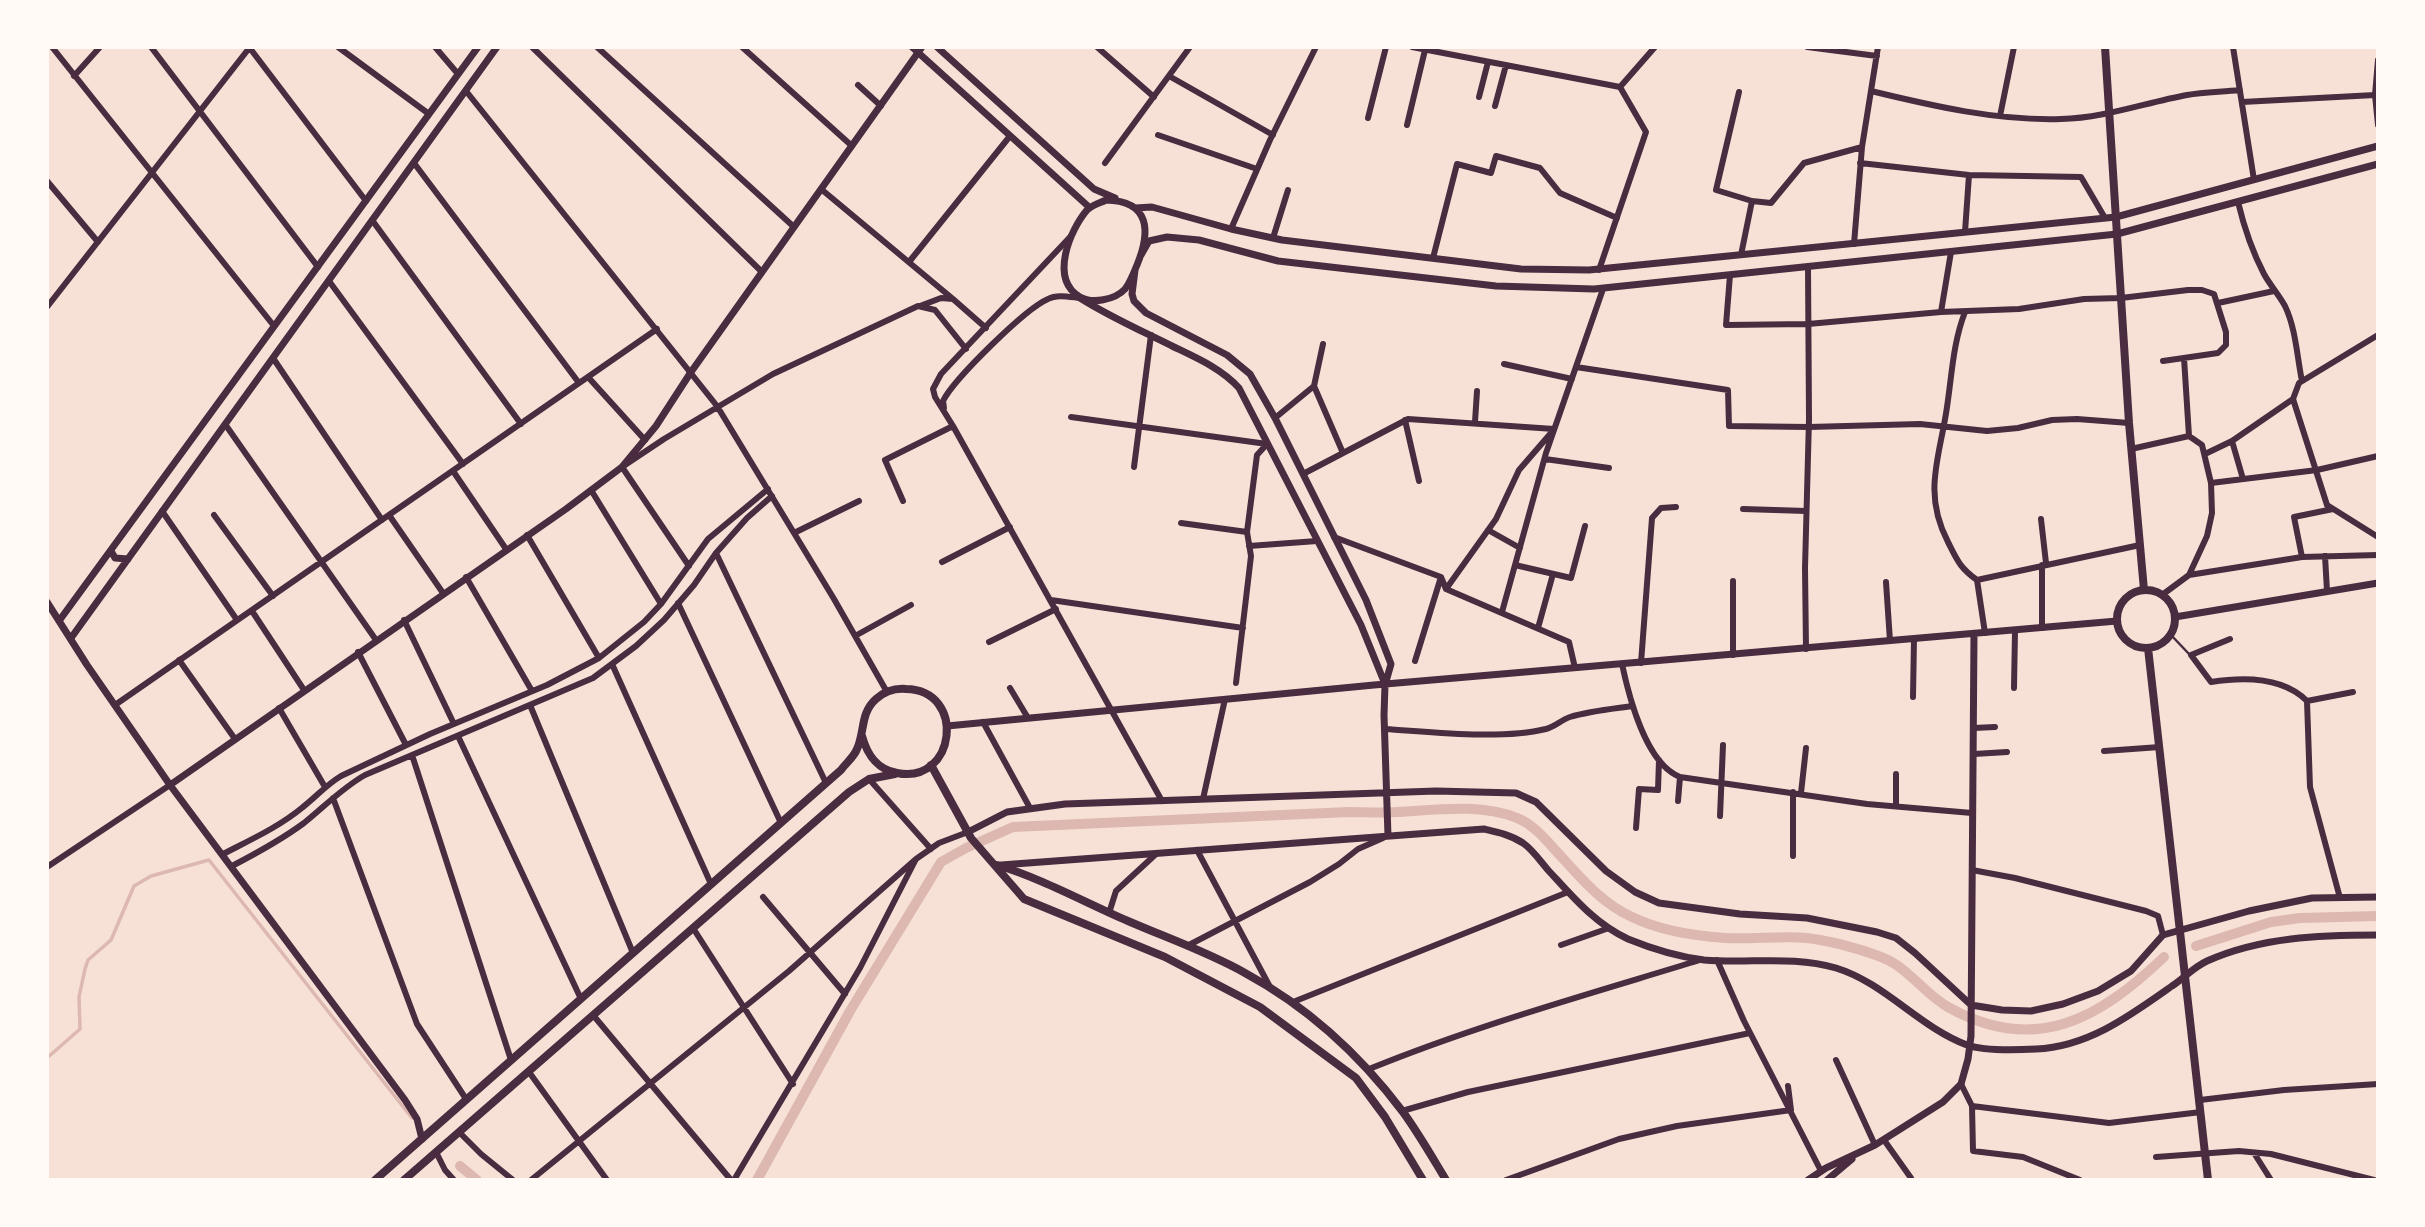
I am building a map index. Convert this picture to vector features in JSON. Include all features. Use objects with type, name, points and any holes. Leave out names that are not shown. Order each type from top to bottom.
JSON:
[{"type":"main road","points":[[2105,47],[2129,423],[2144,590]]},
{"type":"main road","points":[[2144,590],[2162,595],[2169,601],[2175,617],[2171,635],[2157,646],[2148,648],[2139,647],[2124,638],[2117,621],[2118,612],[2127,597],[2144,590]]},
{"type":"main road","points":[[2148,648],[2208,1180]]},
{"type":"main road","points":[[375,1180],[841,770],[857,751],[867,710],[876,700],[887,692],[898,689],[920,691],[939,705],[947,726],[944,748],[931,765],[912,773],[869,779],[849,792],[404,1180]]},
{"type":"main road","points":[[862,736],[873,761],[898,773]]},
{"type":"main road","points":[[931,765],[970,835],[1024,899],[1164,957],[1260,1007],[1356,1078],[1385,1117],[1423,1180]]},
{"type":"main road","points":[[993,862],[1031,875],[1243,972],[1293,1002],[1369,1069],[1402,1111],[1446,1180]]},
{"type":"main road","points":[[422,1139],[436,1152]]},
{"type":"street","points":[[52,47],[274,326]]},
{"type":"street","points":[[75,76],[100,47]]},
{"type":"street","points":[[151,47],[318,267]]},
{"type":"street","points":[[47,307],[250,47],[366,201]]},
{"type":"street","points":[[338,47],[429,114]]},
{"type":"street","points":[[435,47],[458,74]]},
{"type":"street","points":[[59,621],[478,47]]},
{"type":"street","points":[[71,638],[497,47]]},
{"type":"street","points":[[532,47],[762,272]]},
{"type":"street","points":[[597,47],[794,227]]},
{"type":"street","points":[[742,47],[852,146]]},
{"type":"street","points":[[937,47],[1094,189],[1135,208],[1145,219],[1146,235],[1141,255],[1125,289],[1114,298],[1098,301],[1050,297],[1035,306],[948,392],[943,401],[944,410]]},
{"type":"street","points":[[1097,47],[1154,97]]},
{"type":"street","points":[[1105,163],[1190,47]]},
{"type":"street","points":[[1231,229],[1316,47]]},
{"type":"street","points":[[1368,118],[1386,47]]},
{"type":"street","points":[[1412,47],[1620,87],[1646,132],[1599,270]]},
{"type":"street","points":[[1460,56],[1464,47]]},
{"type":"street","points":[[1620,87],[1655,47]]},
{"type":"street","points":[[1807,47],[1877,56]]},
{"type":"street","points":[[1853,262],[1860,163],[1878,47]]},
{"type":"street","points":[[2000,116],[2014,47]]},
{"type":"street","points":[[2233,47],[2254,180]]},
{"type":"street","points":[[622,467],[645,440],[881,106],[917,49],[1089,208]]},
{"type":"street","points":[[1407,125],[1425,50]]},
{"type":"street","points":[[2378,60],[2375,95],[2378,125]]},
{"type":"street","points":[[1479,97],[1488,62]]},
{"type":"street","points":[[1495,106],[1506,65]]},
{"type":"street","points":[[1169,76],[1273,135]]},
{"type":"street","points":[[858,85],[881,106]]},
{"type":"street","points":[[1871,91],[1935,106],[2000,116],[2060,119],[2109,114],[2188,95],[2240,90]]},
{"type":"street","points":[[466,91],[717,406],[887,692]]},
{"type":"street","points":[[1739,92],[1716,190],[1752,201],[1771,203],[1804,163],[1862,147]]},
{"type":"street","points":[[2242,102],[2375,95]]},
{"type":"street","points":[[1158,135],[1257,169]]},
{"type":"street","points":[[909,262],[1010,136]]},
{"type":"street","points":[[1135,208],[1152,207],[1273,238],[1521,269],[1599,270],[2116,217],[2378,146]]},
{"type":"street","points":[[1433,258],[1457,164],[1491,173],[1496,156],[1540,168],[1560,193],[1616,218]]},
{"type":"street","points":[[414,163],[579,383]]},
{"type":"street","points":[[1860,163],[1969,175],[2081,177],[2105,218]]},
{"type":"street","points":[[1141,255],[1149,241],[1167,237],[1199,240],[1278,261],[1496,286],[1602,289],[2117,234],[2378,164]]},
{"type":"street","points":[[1965,232],[1969,175]]},
{"type":"street","points":[[47,181],[98,242]]},
{"type":"street","points":[[821,189],[986,328]]},
{"type":"street","points":[[1273,238],[1288,190]]},
{"type":"street","points":[[1122,200],[1106,200],[1089,208],[1072,234],[942,374],[933,389],[935,397],[1162,801]]},
{"type":"street","points":[[1741,255],[1752,201]]},
{"type":"street","points":[[2238,202],[2253,252],[2284,305],[2292,325],[2302,381]]},
{"type":"street","points":[[2160,205],[2165,221]]},
{"type":"street","points":[[372,220],[521,424]]},
{"type":"street","points":[[2061,223],[2063,240]]},
{"type":"street","points":[[1072,234],[1064,254],[1064,272],[1070,288],[1080,298],[1229,377],[1239,388],[1361,625],[1385,685]]},
{"type":"street","points":[[1941,312],[1951,252]]},
{"type":"street","points":[[1806,649],[1808,267]]},
{"type":"street","points":[[1135,270],[1132,294],[1134,301],[1146,313],[1227,355],[1250,373],[1366,600],[1391,664],[1385,685],[1388,832]]},
{"type":"street","points":[[1730,275],[1726,325],[1808,324],[1941,312],[2019,309],[2084,299],[2202,290],[2214,294],[2226,332],[2226,345],[2218,353],[2163,361]]},
{"type":"street","points":[[329,281],[464,464]]},
{"type":"street","points":[[1502,612],[1554,429],[1602,289]]},
{"type":"street","points":[[2218,303],[2274,291]]},
{"type":"street","points":[[47,867],[170,785],[622,467],[717,406],[773,374],[918,306],[941,298],[953,299]]},
{"type":"street","points":[[918,306],[935,310],[966,349]]},
{"type":"street","points":[[1965,312],[1956,334],[1936,455],[1933,491],[1939,525],[1962,569],[1977,580],[1985,633]]},
{"type":"street","points":[[115,705],[657,330]]},
{"type":"street","points":[[1134,467],[1151,335]]},
{"type":"street","points":[[2205,454],[2232,441],[2293,399],[2299,383],[2378,335]]},
{"type":"street","points":[[1323,344],[1314,386],[1343,453]]},
{"type":"street","points":[[273,358],[382,520]]},
{"type":"street","points":[[2184,358],[2189,436]]},
{"type":"street","points":[[1504,364],[1572,379]]},
{"type":"street","points":[[1576,367],[1728,390],[1729,426],[1943,425],[1987,431],[2018,428],[2052,420],[2129,423]]},
{"type":"street","points":[[244,369],[258,379]]},
{"type":"street","points":[[589,377],[645,440]]},
{"type":"street","points":[[1275,418],[1314,386]]},
{"type":"street","points":[[1475,422],[1477,391]]},
{"type":"street","points":[[2293,399],[2327,505],[2378,537]]},
{"type":"street","points":[[1071,417],[1267,444]]},
{"type":"street","points":[[1303,474],[1405,420],[1475,422],[1554,429]]},
{"type":"street","points":[[1405,420],[1419,481]]},
{"type":"street","points":[[225,424],[376,640]]},
{"type":"street","points":[[903,501],[885,460],[953,426]]},
{"type":"street","points":[[1446,589],[1496,519],[1519,470],[1554,429]]},
{"type":"street","points":[[2131,449],[2189,436],[2202,445],[2211,483],[2212,513],[2207,536],[2189,575]]},
{"type":"street","points":[[2232,441],[2243,479]]},
{"type":"street","points":[[1236,683],[1251,556],[1247,532],[1257,455],[1267,444]]},
{"type":"street","points":[[2211,483],[2317,470],[2378,456]]},
{"type":"street","points":[[1545,459],[1609,468]]},
{"type":"street","points":[[622,467],[689,566]]},
{"type":"street","points":[[453,471],[506,549]]},
{"type":"street","points":[[591,490],[661,604]]},
{"type":"street","points":[[232,866],[276,843],[365,775],[593,678],[655,629],[770,493]]},
{"type":"street","points":[[223,854],[269,830],[303,808],[341,776],[599,659],[644,622],[661,604],[699,550],[718,529],[770,493]]},
{"type":"street","points":[[794,533],[859,501]]},
{"type":"street","points":[[1641,663],[1652,518],[1661,508],[1676,507]]},
{"type":"street","points":[[1743,509],[1806,511]]},
{"type":"street","points":[[2302,557],[2294,517],[2333,509]]},
{"type":"street","points":[[162,512],[237,621]]},
{"type":"street","points":[[214,515],[273,596]]},
{"type":"street","points":[[389,515],[443,593]]},
{"type":"street","points":[[2041,519],[2044,564],[2042,628]]},
{"type":"street","points":[[1181,523],[1247,532]]},
{"type":"street","points":[[1515,565],[1571,578],[1585,526]]},
{"type":"street","points":[[942,562],[1010,527]]},
{"type":"street","points":[[1488,530],[1520,548]]},
{"type":"street","points":[[527,535],[599,659]]},
{"type":"street","points":[[1334,537],[1441,576],[1446,589],[1569,642],[1575,668]]},
{"type":"street","points":[[1249,546],[1317,541]]},
{"type":"street","points":[[1977,580],[2140,545]]},
{"type":"street","points":[[111,551],[115,558],[128,559]]},
{"type":"street","points":[[716,554],[826,783]]},
{"type":"street","points":[[2162,595],[2189,575],[2302,557],[2378,555]]},
{"type":"street","points":[[2325,556],[2328,592]]},
{"type":"street","points":[[1538,628],[1553,574]]},
{"type":"street","points":[[1415,661],[1441,576]]},
{"type":"street","points":[[466,577],[532,691]]},
{"type":"street","points":[[1733,581],[1733,655]]},
{"type":"street","points":[[1886,582],[1890,641]]},
{"type":"street","points":[[2175,617],[2378,583]]},
{"type":"street","points":[[1051,600],[1243,628]]},
{"type":"street","points":[[47,602],[86,665],[170,785],[405,1100],[417,1119],[422,1139]]},
{"type":"street","points":[[678,603],[781,822]]},
{"type":"street","points":[[855,636],[911,605]]},
{"type":"street","points":[[989,642],[1056,609]]},
{"type":"street","points":[[252,611],[304,691]]},
{"type":"street","points":[[404,621],[454,724]]},
{"type":"street","points":[[947,726],[2117,621]]},
{"type":"street","points":[[2014,688],[2015,631]]},
{"type":"street","points":[[1808,1180],[1884,1140],[1943,1102],[1961,1084],[1970,1046],[1974,634]]},
{"type":"street","points":[[1913,697],[1914,639]]},
{"type":"street","points":[[2230,639],[2191,655],[2211,682],[2254,678],[2298,692],[2307,701],[2310,787],[2340,898]]},
{"type":"street","points":[[358,652],[406,746]]},
{"type":"street","points":[[179,660],[235,739]]},
{"type":"street","points":[[612,664],[711,884]]},
{"type":"street","points":[[1622,664],[1633,706],[1648,742],[1671,774],[1896,806],[1972,813]]},
{"type":"street","points":[[1010,688],[1028,718]]},
{"type":"street","points":[[2307,701],[2353,692]]},
{"type":"street","points":[[1203,799],[1225,699]]},
{"type":"street","points":[[530,705],[633,953]]},
{"type":"street","points":[[1385,729],[1455,733],[1528,732],[1549,729],[1566,718],[1633,706]]},
{"type":"street","points":[[279,708],[325,787]]},
{"type":"street","points":[[983,722],[1030,808]]},
{"type":"street","points":[[1974,728],[1995,727]]},
{"type":"street","points":[[458,736],[581,999]]},
{"type":"street","points":[[1720,816],[1723,745]]},
{"type":"street","points":[[2104,751],[2160,747]]},
{"type":"street","points":[[1793,856],[1797,793],[1806,748]]},
{"type":"street","points":[[1973,754],[2007,752]]},
{"type":"street","points":[[412,755],[511,1060]]},
{"type":"street","points":[[1636,828],[1639,789],[1658,790],[1659,758]]},
{"type":"street","points":[[1896,774],[1896,806]]},
{"type":"street","points":[[1678,801],[1680,777]]},
{"type":"street","points":[[869,779],[931,849]]},
{"type":"street","points":[[531,1180],[744,1008],[916,859],[931,849],[970,835],[1007,812],[1030,808],[1065,804],[1203,799],[1386,797],[1475,790],[1516,793],[1536,802],[1606,871],[1635,892],[1659,903],[1689,909],[1807,918],[1896,938],[1971,1005],[2031,1012],[2098,991],[2131,971],[2163,934]]},
{"type":"street","points":[[333,798],[417,1024],[466,1099]]},
{"type":"street","points":[[993,862],[1156,854],[1388,832],[1484,829],[1504,834],[1524,844],[1584,909],[1628,939],[1702,960],[1801,961],[1836,968],[1863,979],[1939,1032],[1970,1046],[2038,1049],[2085,1039],[2116,1025],[2206,962],[2284,938],[2378,935]]},
{"type":"street","points":[[1187,946],[1310,882],[1388,832]]},
{"type":"street","points":[[1197,850],[1270,988]]},
{"type":"street","points":[[1110,913],[1116,891],[1156,854]]},
{"type":"street","points":[[593,1015],[733,1180],[845,995],[916,859]]},
{"type":"street","points":[[1972,870],[2015,877],[2146,911],[2158,916],[2163,934]]},
{"type":"street","points":[[1293,1002],[1568,892]]},
{"type":"street","points":[[763,897],[845,995]]},
{"type":"street","points":[[2163,934],[2180,935],[2249,911],[2312,898],[2378,897]]},
{"type":"street","points":[[693,928],[793,1084]]},
{"type":"street","points":[[1561,945],[1609,928]]},
{"type":"street","points":[[1369,1069],[1424,1047],[1702,960]]},
{"type":"street","points":[[1717,960],[1821,1171]]},
{"type":"street","points":[[1402,1111],[1468,1092],[1751,1033]]},
{"type":"street","points":[[1836,1060],[1875,1145]]},
{"type":"street","points":[[529,1072],[607,1180]]},
{"type":"street","points":[[1961,1084],[1972,1105],[1973,1151],[2024,1157],[2080,1180]]},
{"type":"street","points":[[2200,1100],[2284,1090],[2378,1084]]},
{"type":"street","points":[[1788,1086],[1791,1110]]},
{"type":"street","points":[[1972,1105],[2109,1123],[2201,1112]]},
{"type":"street","points":[[1506,1180],[1619,1139],[1677,1126],[1791,1110]]},
{"type":"street","points":[[460,1133],[513,1180]]},
{"type":"street","points":[[1884,1140],[1911,1178]]},
{"type":"street","points":[[436,1152],[445,1170],[454,1180]]},
{"type":"street","points":[[2254,1153],[2271,1180]]},
{"type":"street","points":[[2156,1157],[2254,1153],[2283,1157],[2374,1180]]},
{"type":"street","points":[[1828,1180],[1857,1154]]},
{"type":"lane","points":[[2171,635],[2191,655]]},
{"type":"waterway","points":[[757,1180],[850,1011],[941,862],[1013,827],[1349,812],[1473,809],[1503,813],[1534,828],[1601,897],[1643,922],[1702,936],[1808,938],[1859,949],[1895,964],[1948,1007],[1980,1021],[2009,1029],[2037,1029],[2064,1024],[2090,1013],[2115,998],[2164,957]]},
{"type":"waterway","points":[[47,1058],[80,1029],[79,997],[88,960],[111,940],[134,886],[151,876],[209,860],[412,1118]]},
{"type":"waterway","points":[[2196,946],[2271,922],[2300,918],[2378,916]]},
{"type":"waterway","points":[[460,1166],[477,1180]]}]
